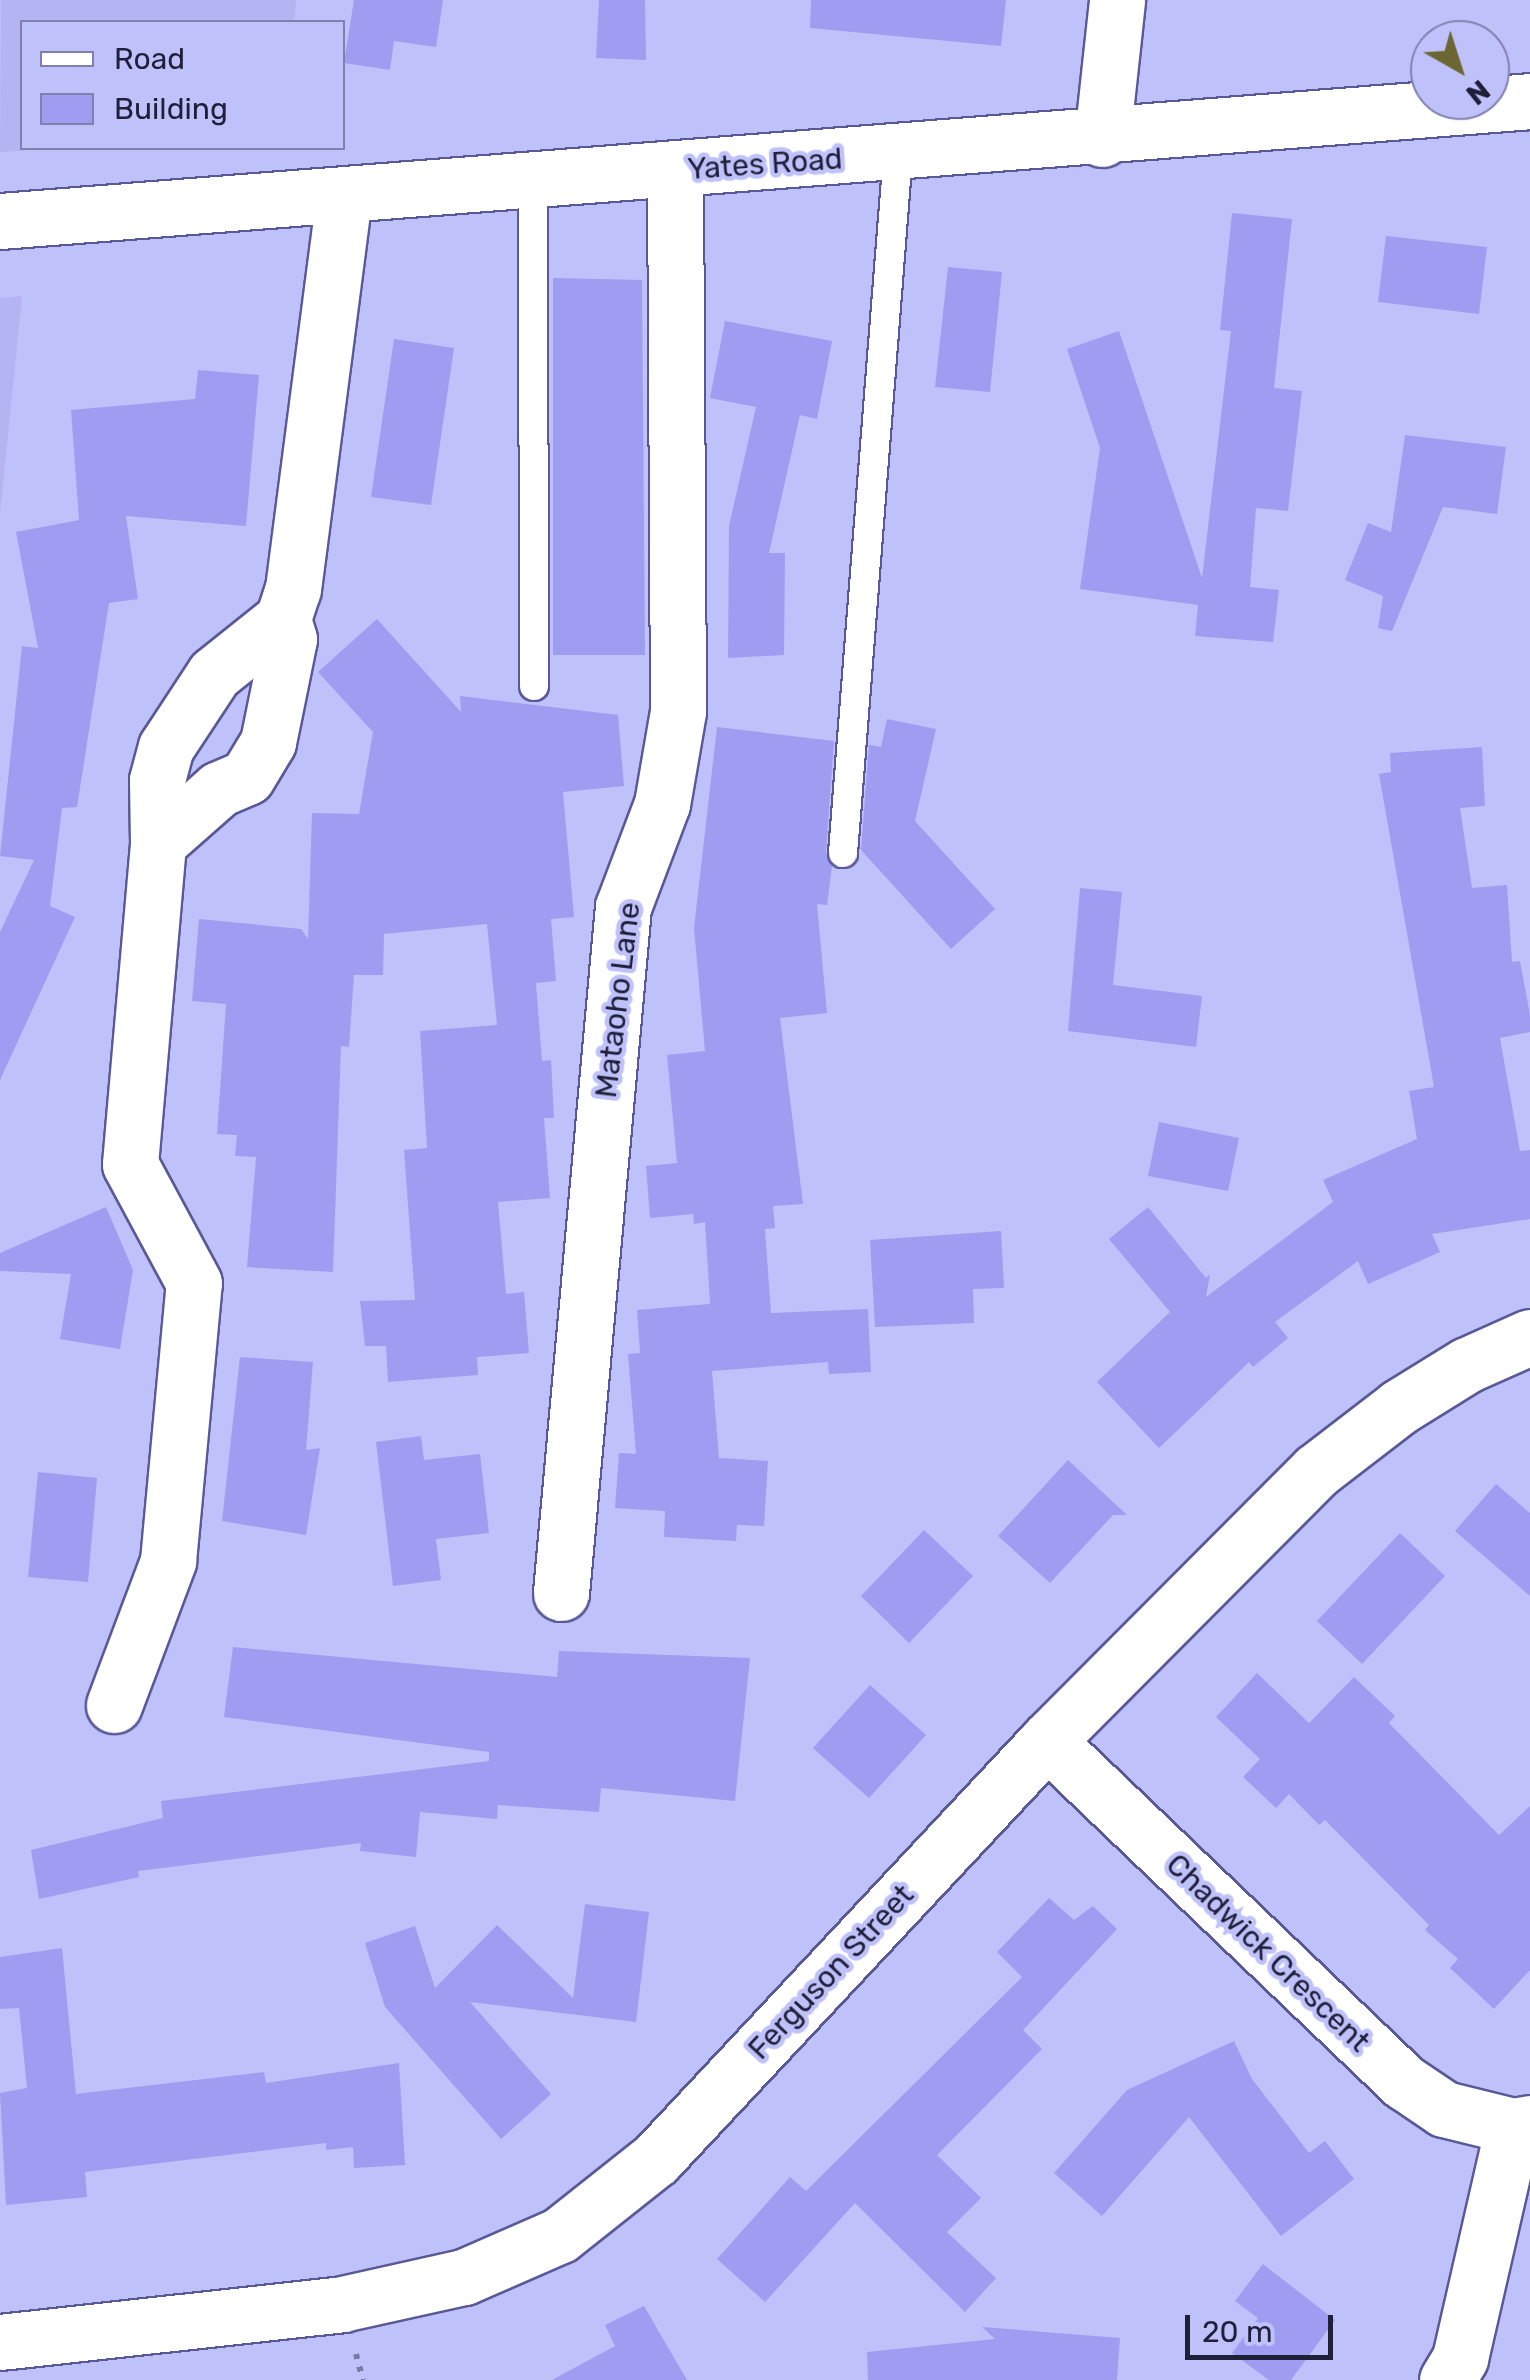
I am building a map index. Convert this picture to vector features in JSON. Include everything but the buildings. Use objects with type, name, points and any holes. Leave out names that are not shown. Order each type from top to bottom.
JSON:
[{"type":"street","points":[[1102,138],[1117,0]]},
{"type":"street","name":"Yates Road","points":[[0,222],[1102,138],[1530,101]]},
{"type":"street","name":"Mataoho Lane","points":[[561,1594],[624,907],[662,804],[678,711],[675,171]]},
{"type":"street","points":[[114,1706],[168,1561],[194,1284],[130,1164],[158,843],[154,808],[160,759],[214,674],[283,618],[293,588],[344,197]]},
{"type":"street","points":[[158,843],[215,792],[247,777],[268,742],[289,639],[283,618]]},
{"type":"street","points":[[160,759],[215,792]]},
{"type":"street","name":"Ferguson Street","points":[[0,2342],[342,2304],[464,2277],[560,2235],[656,2159],[1047,1741],[1316,1471],[1399,1407],[1467,1364],[1530,1337]]},
{"type":"street","name":"Chadwick Crescent","points":[[1047,1741],[1404,2082],[1444,2109],[1521,2124],[1460,2358],[1447,2380]]},
{"type":"lane","points":[[842,853],[898,154]]},
{"type":"lane","points":[[533,182],[534,686]]},
{"type":"shaded area","points":[[1,0],[296,0],[294,20],[20,20],[20,150],[32,150],[0,152]]},
{"type":"shaded area","points":[[22,296],[0,513],[0,298]]}]
